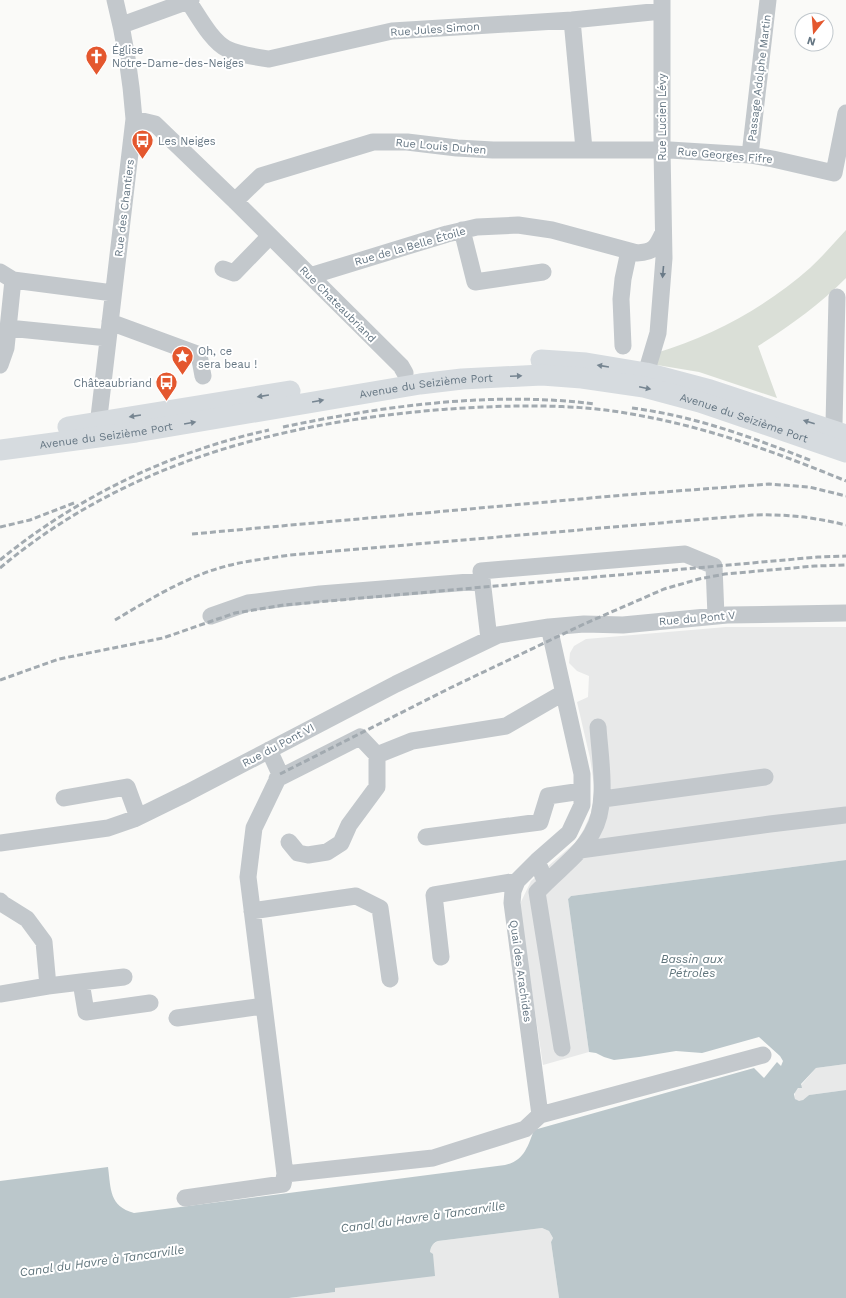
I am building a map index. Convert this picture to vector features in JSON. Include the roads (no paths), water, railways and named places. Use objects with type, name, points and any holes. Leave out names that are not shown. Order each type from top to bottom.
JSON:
[{"type":"main road","name":"Avenue du Seizième Port","points":[[0,450],[97,430],[405,373],[457,366],[541,360],[586,363],[646,373],[710,390],[839,432]]},
{"type":"main road","name":"Avenue du Seizième Port","points":[[0,436],[97,430],[136,432],[420,384],[462,379],[542,375],[582,378],[644,387],[700,402],[846,452]]},
{"type":"street","name":"Rue des Chantiers","points":[[97,430],[134,119],[131,81],[122,25],[115,0]]},
{"type":"street","points":[[122,25],[189,0]]},
{"type":"street","name":"Rue Jules Simon","points":[[189,0],[213,37],[226,48],[249,56],[269,59],[392,31],[572,20],[662,6]]},
{"type":"street","name":"Passage Adolphe Martin","points":[[750,155],[768,0]]},
{"type":"street","name":"Rue Lucien Lévy","points":[[646,373],[658,333],[664,258],[662,6]]},
{"type":"street","points":[[572,20],[584,149]]},
{"type":"street","name":"Rue Georges Fifre","points":[[662,149],[773,158],[834,173],[846,113]]},
{"type":"street","name":"Rue Chateaubriand","points":[[134,119],[155,124],[235,201],[401,366],[405,373]]},
{"type":"street","name":"Rue Louis Duhen","points":[[235,201],[261,176],[373,142],[407,142],[457,148],[493,150],[662,149]]},
{"type":"street","name":"Rue de la Belle Étoile","points":[[310,276],[447,234],[477,227],[518,225],[552,230],[637,253],[648,252],[657,246],[663,234]]},
{"type":"street","points":[[462,230],[475,282],[543,272]]},
{"type":"street","points":[[223,269],[234,273],[270,236]]},
{"type":"street","points":[[622,346],[621,299],[623,279],[629,250]]},
{"type":"street","points":[[0,365],[6,348],[8,328],[6,276],[113,292]]},
{"type":"street","points":[[837,297],[834,424],[839,432]]},
{"type":"street","points":[[8,328],[109,330],[197,354],[200,360],[203,376]]},
{"type":"street","points":[[489,639],[482,570],[685,554],[714,566],[716,616]]},
{"type":"street","points":[[211,616],[248,603],[320,594],[482,581]]},
{"type":"street","name":"Rue du Pont V","points":[[549,627],[584,624],[623,625],[716,616],[846,613]]},
{"type":"street","name":"Rue du Pont VI","points":[[0,843],[108,828],[138,817],[396,684],[489,639],[498,635],[549,627]]},
{"type":"street","name":"Quai des Arachides","points":[[540,1115],[512,903],[513,891],[518,882],[537,861],[569,833],[582,806],[582,774],[549,627]]},
{"type":"street","points":[[377,755],[412,741],[506,726],[563,693]]},
{"type":"street","points":[[562,1048],[537,892],[580,850],[593,832],[603,799],[598,727]]},
{"type":"street","points":[[277,779],[360,737],[377,755],[377,788],[349,825],[341,843],[327,852],[308,855],[298,853],[289,842]]},
{"type":"street","points":[[185,1198],[284,1184],[285,1174],[248,878],[254,828],[280,774],[269,750]]},
{"type":"street","points":[[603,799],[765,778]]},
{"type":"street","points":[[64,798],[127,787],[138,817]]},
{"type":"street","points":[[426,837],[540,822],[548,796],[582,791]]},
{"type":"street","points":[[580,850],[846,815]]},
{"type":"street","points":[[537,861],[546,883]]},
{"type":"street","points":[[441,958],[434,895],[518,882]]},
{"type":"street","points":[[252,911],[356,896],[380,908],[390,979]]},
{"type":"street","points":[[0,901],[2,904],[27,919],[44,942],[48,986]]},
{"type":"street","points":[[0,994],[48,986],[124,977]]},
{"type":"street","points":[[81,982],[86,1012],[150,1003]]},
{"type":"street","points":[[176,1018],[263,1006]]},
{"type":"street","points":[[285,1174],[433,1158],[525,1129],[540,1115],[763,1055]]},
{"type":"water","points":[[846,860],[846,1064],[816,1068],[801,1084],[802,1088],[798,1088],[794,1094],[795,1099],[799,1101],[803,1100],[809,1095],[846,1090],[846,1298],[559,1298],[551,1242],[553,1238],[549,1231],[542,1228],[438,1241],[432,1245],[430,1252],[433,1254],[435,1276],[335,1288],[335,1292],[289,1298],[0,1298],[0,1181],[108,1167],[113,1196],[120,1206],[134,1213],[505,1165],[517,1160],[521,1156],[527,1147],[534,1130],[754,1068],[764,1078],[777,1062],[781,1066],[783,1061],[780,1056],[759,1037],[702,1053],[676,1051],[614,1060],[589,1052],[568,899],[571,896]]},
{"type":"railway","points":[[283,427],[321,419],[399,407],[478,400],[556,400],[595,404]]},
{"type":"railway","points":[[0,568],[49,531],[101,500],[155,474],[211,453],[269,436],[328,424],[388,415],[449,409],[519,406],[590,408],[614,411],[664,420],[717,434],[769,451],[846,481]]},
{"type":"railway","points":[[632,408],[679,416],[701,422],[746,436],[812,461]]},
{"type":"railway","points":[[0,560],[61,516],[127,479],[197,450],[269,430]]},
{"type":"railway","points":[[192,534],[624,495],[769,484],[809,487],[846,496]]},
{"type":"railway","points":[[0,527],[30,520],[74,503]]},
{"type":"railway","points":[[115,620],[143,603],[203,573],[235,564],[290,555],[752,515],[799,517],[846,525]]},
{"type":"railway","points":[[0,680],[59,659],[163,638],[235,613],[284,605],[818,557],[846,556]]},
{"type":"railway","points":[[280,774],[450,688],[584,624],[664,589],[699,579],[725,574],[815,566],[846,565]]},
{"type":"place","name":"Église Notre-Dame-des-Neiges","points":[[97,76]]},
{"type":"place","name":"Les Neiges","points":[[143,160]]},
{"type":"place","name":"Oh, ce sera beau !","points":[[182,376]]},
{"type":"place","name":"Châteaubriand","points":[[167,402]]},
{"type":"water label","name":"Bassin aux Pétroles","points":[[692,966]]},
{"type":"water label","name":"Canal du Havre à Tancarville","points":[[423,1217]]},
{"type":"water label","name":"Canal du Havre à Tancarville","points":[[102,1261]]}]
